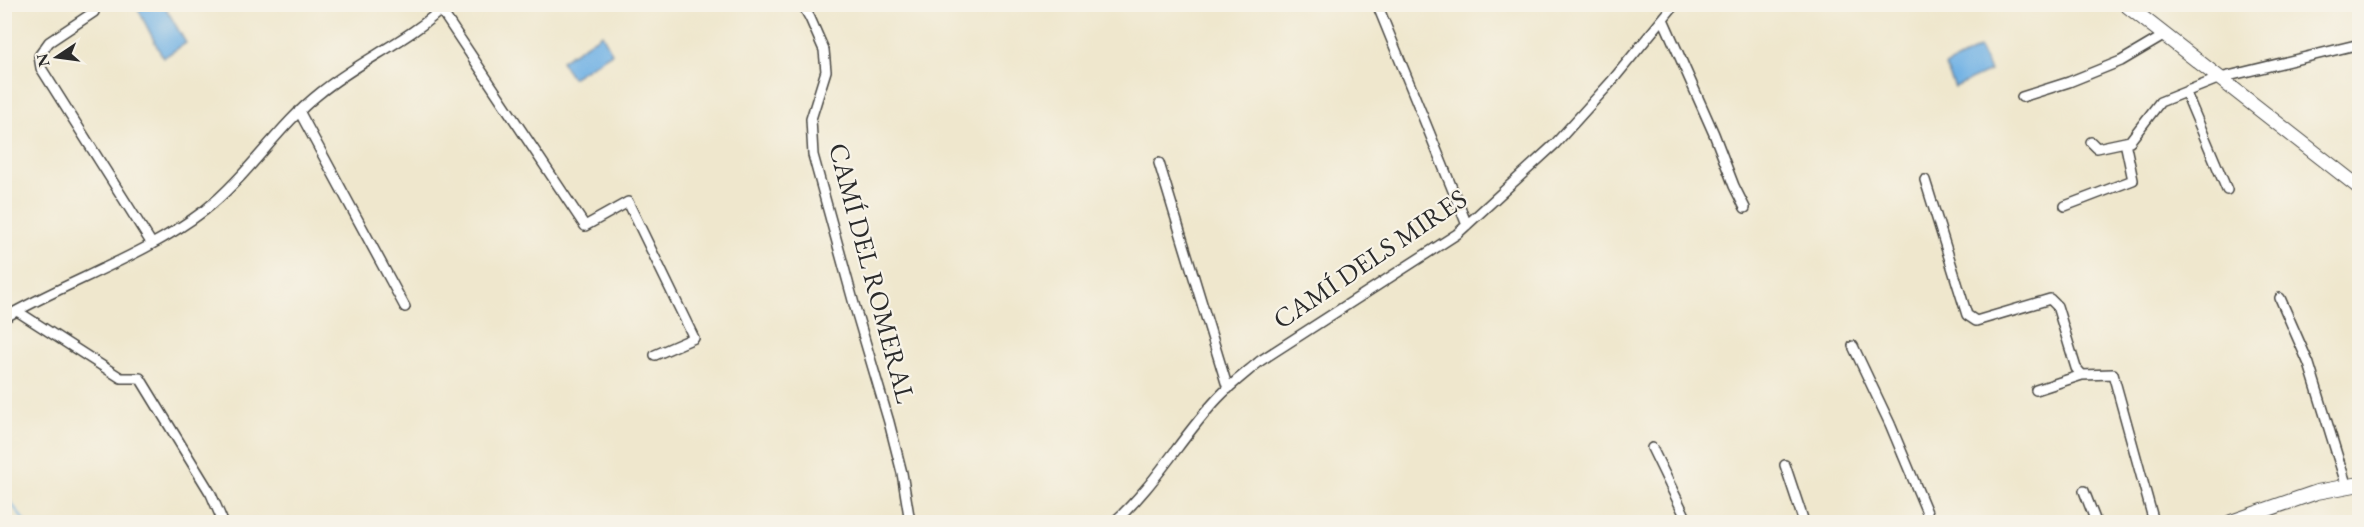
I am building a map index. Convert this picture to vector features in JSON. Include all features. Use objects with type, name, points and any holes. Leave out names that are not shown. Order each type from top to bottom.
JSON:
[{"type":"main road","points":[[2125,4],[2360,188]]},
{"type":"main road","points":[[2231,522],[2317,492],[2353,486]]},
{"type":"street","points":[[95,4],[94,12],[85,20],[49,42],[39,56],[41,68],[152,244]]},
{"type":"street","name":"CAMÍ DEL ROMERAL","points":[[802,4],[824,50],[826,71],[811,119],[813,155],[889,422],[902,473],[910,522]]},
{"type":"street","points":[[1377,4],[1467,225]]},
{"type":"street","name":"CAMÍ DELS MIRES","points":[[1114,522],[1152,481],[1218,398],[1228,389],[1260,362],[1457,234],[1555,144],[1675,4]]},
{"type":"street","points":[[4,318],[152,244],[183,226],[239,180],[299,111],[340,77],[418,29],[444,7],[585,226],[628,202],[694,338],[655,355]]},
{"type":"street","points":[[1663,19],[1745,208]]},
{"type":"street","points":[[2022,97],[2069,82],[2121,61],[2165,35]]},
{"type":"street","points":[[2091,142],[2097,148],[2130,141],[2160,102],[2220,78],[2360,44]]},
{"type":"street","points":[[2186,93],[2228,190]]},
{"type":"street","points":[[299,111],[405,307]]},
{"type":"street","points":[[2065,206],[2133,180],[2125,142]]},
{"type":"street","points":[[1159,163],[1228,389]]},
{"type":"street","points":[[1925,180],[1967,315],[1976,321],[2050,299],[2057,306],[2076,368],[2082,375]]},
{"type":"street","points":[[2280,298],[2309,364],[2353,486]]},
{"type":"street","points":[[17,311],[122,378],[140,378],[211,494],[223,522]]},
{"type":"street","points":[[1853,346],[1890,424],[1931,522]]},
{"type":"street","points":[[2036,390],[2082,375],[2113,374],[2154,522]]},
{"type":"street","points":[[1652,448],[1688,522]]},
{"type":"street","points":[[1785,465],[1804,522]]},
{"type":"street","points":[[2084,492],[2096,522]]},
{"type":"water","points":[[136,5],[164,5],[186,43],[163,58]]},
{"type":"water","points":[[602,34],[612,53],[572,78],[561,61]]},
{"type":"water","points":[[1979,48],[1990,71],[1955,87],[1945,66]]},
{"type":"waterway","points":[[4,493],[25,522]]}]
